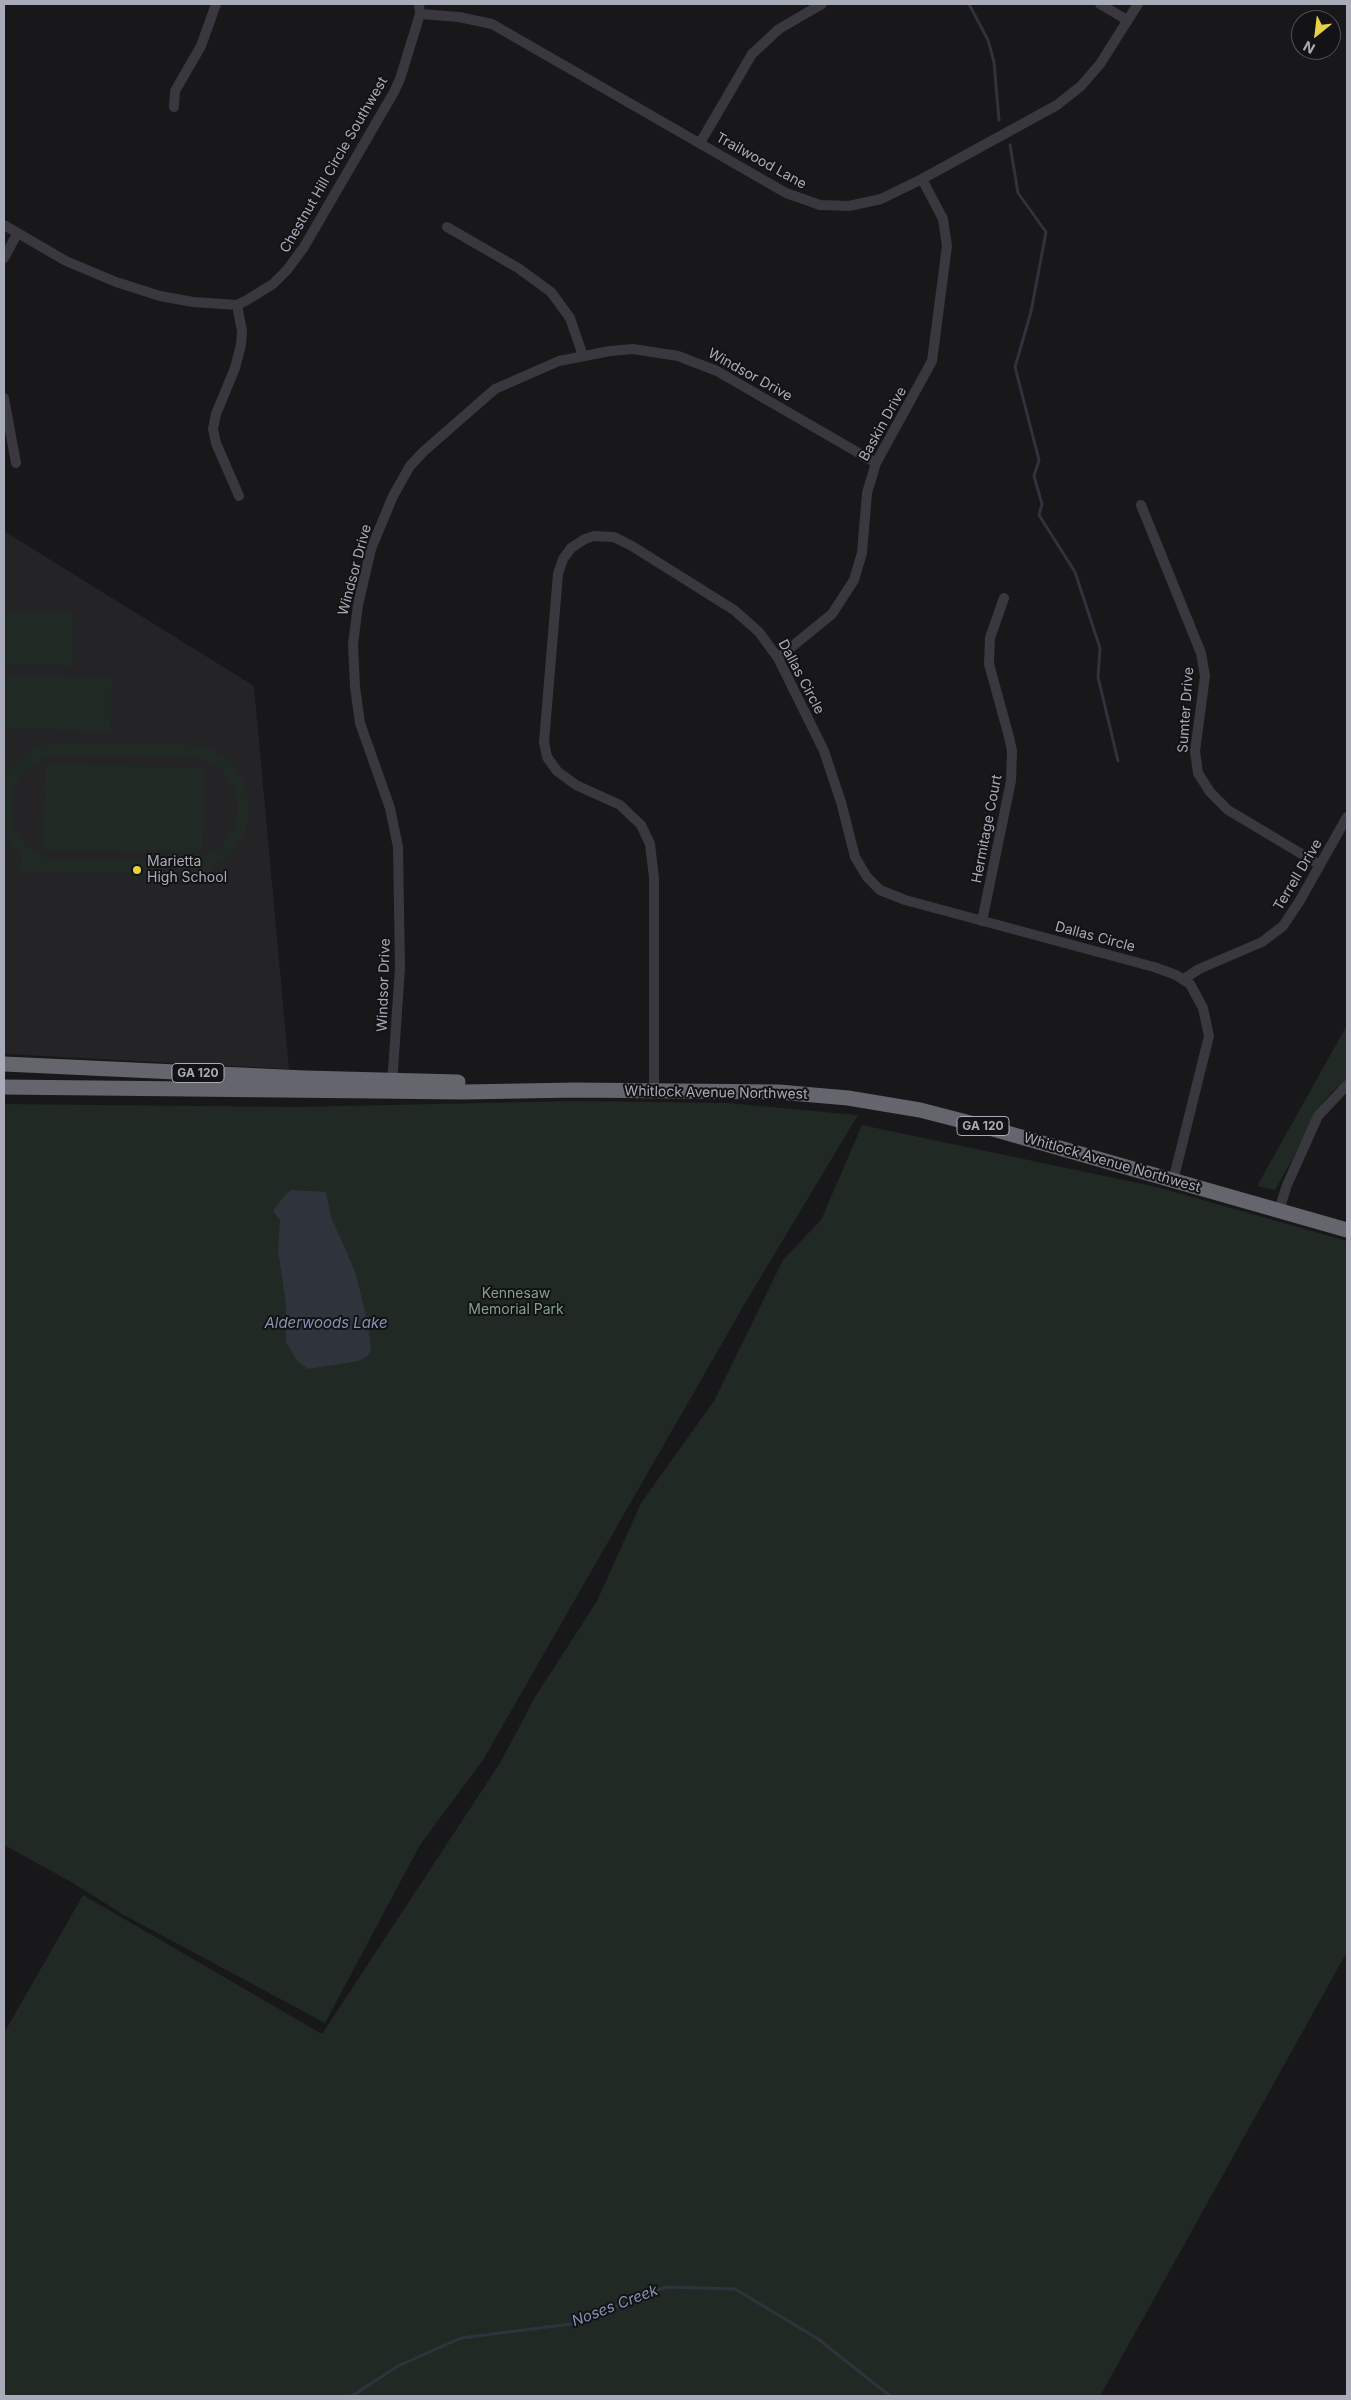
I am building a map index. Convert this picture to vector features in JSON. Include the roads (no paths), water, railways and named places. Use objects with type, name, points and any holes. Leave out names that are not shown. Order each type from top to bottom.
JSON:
[{"type":"highway","name":"Whitlock Avenue Northwest","points":[[4,1064],[305,1078],[392,1086]]},
{"type":"highway","name":"Whitlock Avenue Northwest","points":[[4,1087],[392,1086],[779,1092],[885,1103],[986,1127],[1347,1230]]},
{"type":"street","points":[[174,106],[175,91],[201,46],[216,4]]},
{"type":"street","points":[[700,143],[752,54],[779,29],[822,4]]},
{"type":"street","points":[[1100,4],[1127,20]]},
{"type":"street","name":"Trailwood Lane","points":[[420,9],[492,24],[786,192],[820,204],[848,206],[870,202],[922,179],[1039,115],[1068,96],[1100,64],[1138,4]]},
{"type":"street","name":"Chestnut Hill Circle Southwest","points":[[237,305],[273,284],[287,270],[304,247],[394,92],[400,79],[420,9]]},
{"type":"street","name":"Baskin Drive","points":[[778,658],[832,614],[854,580],[862,553],[868,493],[876,463],[932,361],[947,246],[938,206],[922,179]]},
{"type":"street","points":[[4,225],[66,261],[125,285],[160,296],[193,302],[237,305],[242,331],[241,345],[235,368],[216,414],[213,428],[216,443],[239,496]]},
{"type":"street","points":[[447,227],[518,268],[551,292],[570,318],[583,356]]},
{"type":"street","points":[[4,258],[17,234]]},
{"type":"street","name":"Windsor Drive","points":[[392,1086],[400,968],[398,847],[390,808],[360,723],[354,667],[354,624],[371,549],[397,488],[410,466],[423,452],[495,389],[541,368],[583,356],[633,349],[654,351],[699,362],[876,463]]},
{"type":"street","points":[[4,398],[16,463]]},
{"type":"street","name":"Sumter Drive","points":[[1141,505],[1201,653],[1205,676],[1196,745],[1198,773],[1210,792],[1228,810],[1320,865]]},
{"type":"street","name":"Dallas Circle","points":[[654,1091],[654,862],[650,844],[641,825],[628,811],[612,800],[576,785],[562,776],[551,764],[545,750],[544,734],[558,574],[563,559],[571,548],[585,539],[605,535],[614,537],[744,618],[759,632],[778,658],[827,759],[841,802],[855,858],[866,877],[880,890],[895,897],[1154,967],[1184,979]]},
{"type":"street","name":"Hermitage Court","points":[[982,921],[1012,781],[1012,751],[989,664],[990,638],[1004,598]]},
{"type":"street","name":"Terrell Drive","points":[[1184,979],[1199,969],[1262,942],[1277,931],[1294,911],[1347,817]]},
{"type":"street","points":[[1173,1181],[1209,1036],[1206,1016],[1201,1002],[1194,989],[1184,979]]},
{"type":"street","points":[[1279,1210],[1287,1185],[1318,1116],[1347,1085]]},
{"type":"water","name":"Alderwoods Lake","points":[[292,1190],[326,1192],[331,1217],[355,1271],[368,1323],[371,1350],[368,1356],[358,1361],[308,1369],[297,1361],[286,1342],[286,1304],[278,1251],[280,1220],[273,1211],[285,1195]]},
{"type":"waterway","points":[[969,4],[988,40],[994,62],[999,120]]},
{"type":"waterway","points":[[1010,145],[1018,193],[1046,232],[1031,312],[1015,367],[1039,460],[1034,476],[1042,504],[1039,515],[1075,572],[1100,648],[1098,677],[1118,761]]},
{"type":"waterway","name":"Noses Creek","points":[[352,2396],[398,2366],[461,2338],[571,2324],[666,2287],[735,2289],[818,2339],[890,2396]]},
{"type":"place","name":"Marietta High School","points":[[137,870]]},
{"type":"park label","name":"Kennesaw Memorial Park","points":[[516,1302]]}]
